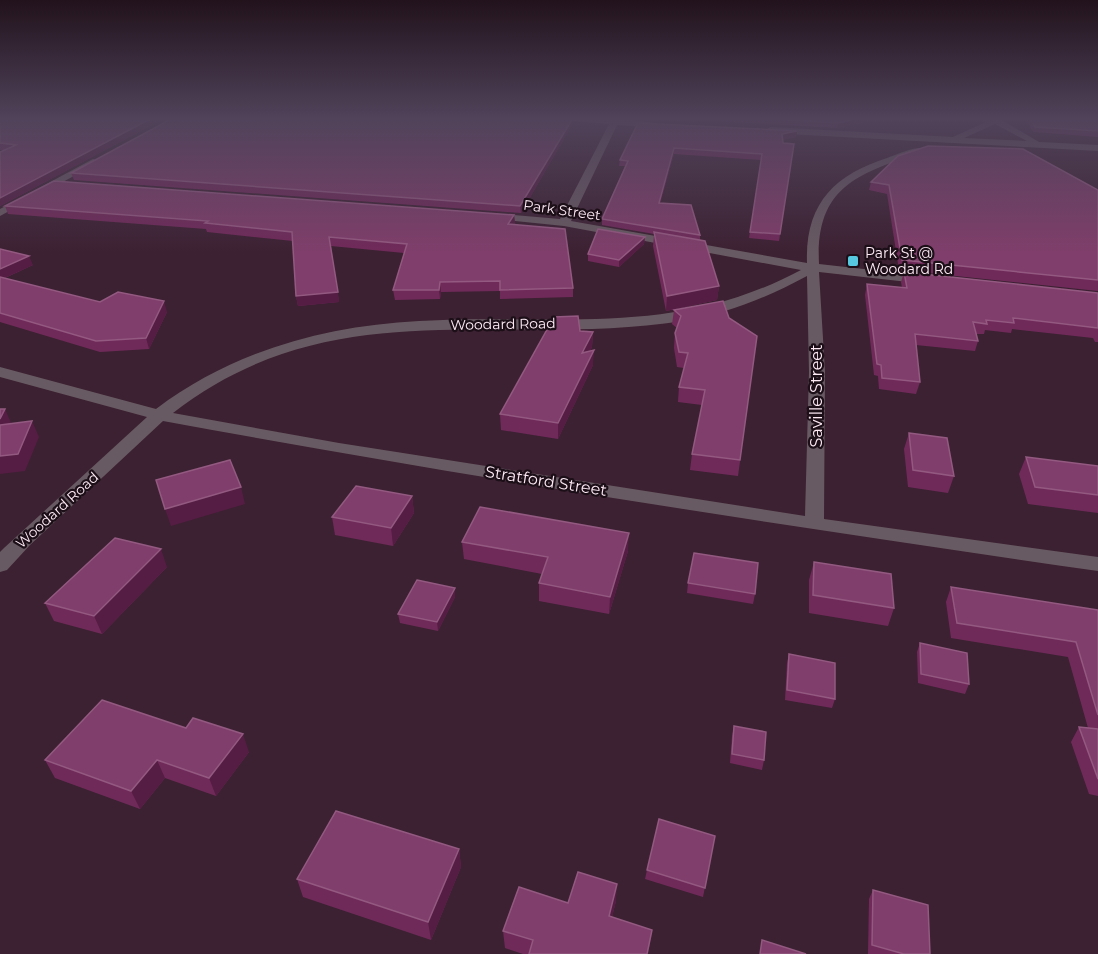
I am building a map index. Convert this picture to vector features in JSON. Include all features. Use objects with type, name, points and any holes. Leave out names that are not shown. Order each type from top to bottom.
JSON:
[{"type":"street","points":[[0,213],[92,163]]},
{"type":"street","points":[[564,224],[594,163]]},
{"type":"street","points":[[813,268],[812,244],[816,220],[827,199],[847,180],[886,163]]},
{"type":"street","points":[[55,184],[80,186]]},
{"type":"street","name":"Park Street","points":[[475,215],[564,224],[813,268],[942,282]]},
{"type":"street","name":"Woodard Road","points":[[0,566],[17,544],[99,473],[159,415],[222,371],[303,341],[361,329],[420,324],[637,322],[721,308],[770,292],[813,268]]},
{"type":"street","name":"Saville Street","points":[[813,268],[817,372],[814,524]]},
{"type":"street","name":"Stratford Street","points":[[0,372],[159,415],[339,448],[814,524],[1098,564]]},
{"type":"building","points":[[0,163],[67,163],[0,198]]},
{"type":"building","points":[[90,163],[546,163],[520,206],[71,173]]},
{"type":"building","points":[[627,163],[670,163],[659,203],[691,205],[700,235],[602,219]]},
{"type":"building","points":[[761,163],[791,163],[780,234],[750,232]]},
{"type":"building","points":[[891,163],[1048,163],[1098,190],[1098,280],[902,260],[889,185],[871,182]]},
{"type":"building","points":[[54,181],[514,215],[508,224],[565,229],[573,288],[500,290],[500,281],[440,282],[439,290],[393,290],[407,244],[329,237],[338,292],[296,296],[292,232],[205,223],[208,221],[5,206]]},
{"type":"building","points":[[598,229],[645,237],[619,260],[588,254]]},
{"type":"building","points":[[654,232],[705,241],[719,286],[667,296]]},
{"type":"building","points":[[0,249],[29,256],[0,269]]},
{"type":"building","points":[[904,272],[1098,293],[1098,328],[1013,318],[1014,323],[986,320],[987,324],[973,322],[978,341],[915,334],[920,382],[882,378],[881,365],[877,364],[867,284],[907,288]]},
{"type":"building","points":[[0,277],[100,302],[118,292],[164,301],[146,338],[96,341],[0,313]]},
{"type":"building","points":[[723,301],[729,318],[757,336],[740,460],[692,454],[705,390],[679,387],[688,353],[679,352],[675,333],[681,316],[674,310]]},
{"type":"building","points":[[578,316],[580,331],[593,332],[582,353],[594,350],[558,423],[500,414],[554,317]]},
{"type":"building","points":[[0,409],[5,409],[0,419]]},
{"type":"building","points":[[32,421],[18,454],[0,456],[0,425]]},
{"type":"building","points":[[909,433],[947,438],[954,476],[913,470]]},
{"type":"building","points":[[1026,457],[1098,466],[1098,495],[1035,487]]},
{"type":"building","points":[[230,460],[241,487],[165,509],[156,480]]},
{"type":"building","points":[[356,486],[412,496],[391,528],[332,517]]},
{"type":"building","points":[[480,507],[629,533],[610,597],[539,583],[548,557],[462,542]]},
{"type":"building","points":[[115,538],[161,549],[94,616],[45,603]]},
{"type":"building","points":[[694,553],[758,563],[755,594],[688,583]]},
{"type":"building","points":[[814,562],[891,574],[894,608],[813,595]]},
{"type":"building","points":[[417,580],[455,588],[437,622],[398,614]]},
{"type":"building","points":[[951,587],[1098,610],[1098,715],[1076,642],[957,623]]},
{"type":"building","points":[[920,643],[967,653],[969,684],[921,674]]},
{"type":"building","points":[[789,654],[835,663],[835,699],[787,690]]},
{"type":"building","points":[[102,700],[186,728],[193,718],[243,734],[209,778],[157,760],[131,791],[45,760]]},
{"type":"building","points":[[734,726],[766,732],[764,760],[732,754]]},
{"type":"building","points":[[1079,727],[1098,729],[1098,779]]},
{"type":"building","points":[[336,811],[459,849],[428,922],[297,879]]},
{"type":"building","points":[[659,819],[715,836],[705,888],[647,870]]},
{"type":"building","points":[[578,872],[617,884],[609,916],[652,930],[647,954],[529,954],[533,940],[503,931],[519,887],[568,903]]},
{"type":"building","points":[[873,890],[928,905],[930,954],[904,954],[872,945]]},
{"type":"building","points":[[762,940],[806,954],[760,954]]},
{"type":"place","name":"Park St @ Woodard Rd","points":[[853,261]]}]
